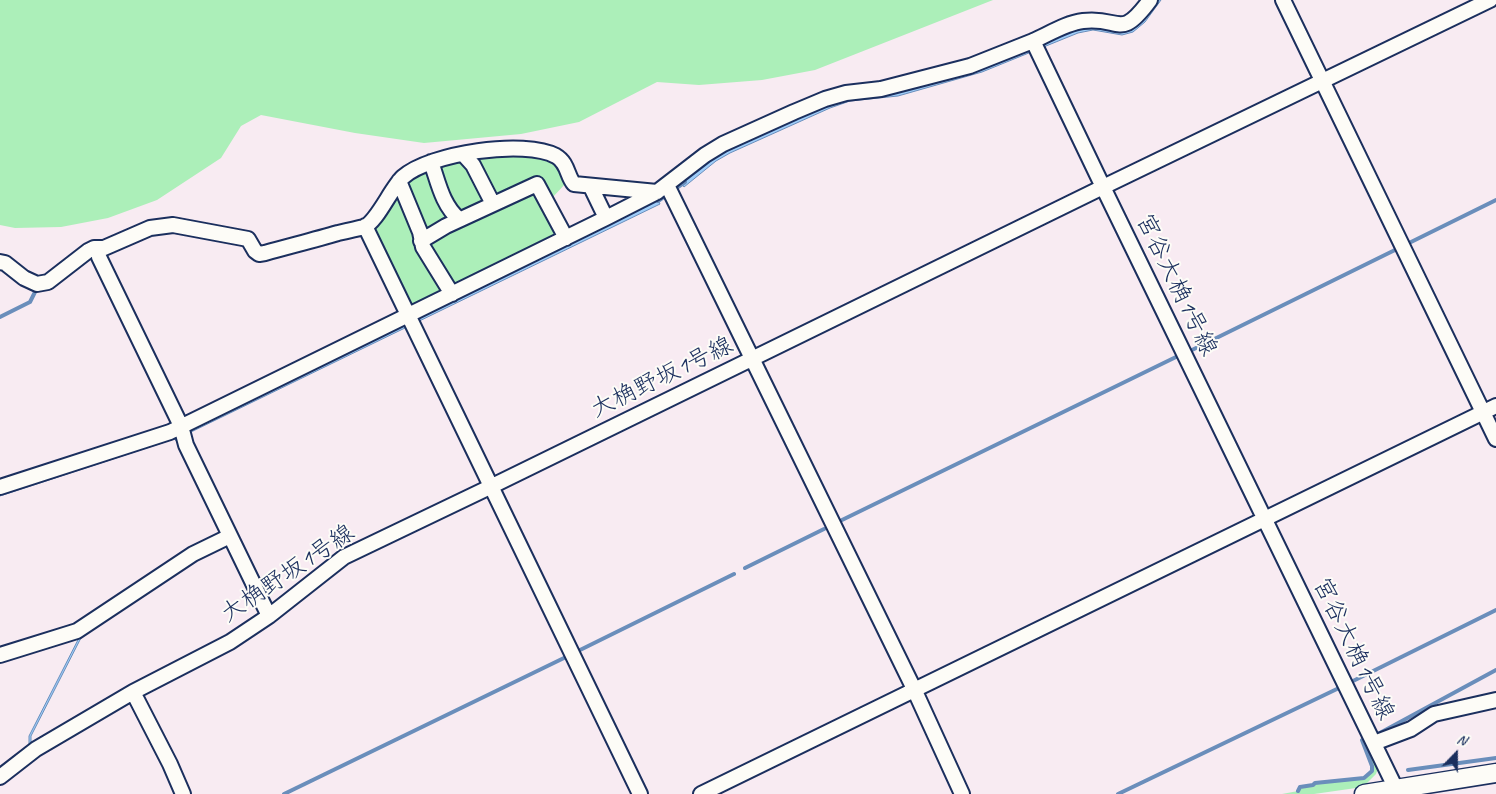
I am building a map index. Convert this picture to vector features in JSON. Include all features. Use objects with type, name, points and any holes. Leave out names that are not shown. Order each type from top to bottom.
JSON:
[{"type":"main road","points":[[1364,794],[1496,773]]},
{"type":"street","points":[[0,487],[170,432],[606,218],[662,189],[705,155],[723,144],[825,99],[846,93],[881,89],[970,66],[1074,23],[1097,21],[1117,25],[1127,24],[1138,16],[1150,0]]},
{"type":"street","points":[[1283,0],[1496,439]]},
{"type":"street","points":[[1033,41],[1103,187],[1490,0]]},
{"type":"street","points":[[0,262],[37,284],[48,282],[94,248],[104,248],[150,228],[173,225],[248,239],[259,254],[365,226],[385,204],[392,189],[399,181],[417,167],[447,156],[515,148],[557,156],[563,162],[570,180],[574,184],[591,187],[662,189]]},
{"type":"street","points":[[463,154],[473,165],[493,204]]},
{"type":"street","points":[[431,162],[446,202],[453,214],[459,219]]},
{"type":"street","points":[[399,181],[420,232],[423,247],[452,294]]},
{"type":"street","points":[[422,241],[459,219],[537,184],[566,238]]},
{"type":"street","points":[[591,187],[606,218]]},
{"type":"street","name":"大桷野坂1号線","points":[[0,777],[36,749],[133,692],[230,642],[269,616],[344,557],[1103,187]]},
{"type":"street","name":"宮谷大桷1号線","points":[[1103,187],[1396,788]]},
{"type":"street","points":[[662,189],[752,359],[914,689],[962,794]]},
{"type":"street","points":[[365,226],[640,794]]},
{"type":"street","points":[[99,257],[180,426],[186,445],[269,616]]},
{"type":"street","points":[[701,794],[1496,406]]},
{"type":"street","points":[[0,655],[77,630],[193,554],[230,536]]},
{"type":"street","points":[[133,692],[170,764],[183,794]]},
{"type":"street","points":[[1374,743],[1411,729],[1434,714],[1496,700]]},
{"type":"green space","points":[[0,0],[993,0],[815,70],[762,80],[699,85],[657,82],[579,122],[521,134],[424,143],[355,133],[261,115],[241,126],[221,158],[157,200],[108,218],[61,227],[15,228],[0,225]]},
{"type":"green space","points":[[513,151],[555,160],[568,181],[551,199],[543,184],[494,200],[472,156]]},
{"type":"green space","points":[[446,160],[465,162],[489,202],[459,214],[434,163]]},
{"type":"green space","points":[[429,165],[453,218],[425,232],[403,182]]},
{"type":"green space","points":[[397,187],[444,291],[412,310],[371,232]]},
{"type":"green space","points":[[533,190],[560,237],[455,286],[428,246],[429,241]]},
{"type":"green space","points":[[1365,735],[1379,765],[1376,774],[1363,787],[1314,794],[1282,794],[1298,791],[1300,788],[1316,783],[1364,778],[1372,772],[1373,765],[1363,740]]},
{"type":"water","points":[[1157,0],[1161,0],[1145,22],[1133,32],[1122,35],[1093,30],[1078,33],[982,72],[898,96],[850,101],[830,108],[730,153],[716,161],[684,187],[681,183],[715,157],[827,104],[1017,54],[1076,30],[1093,26],[1122,31],[1131,29],[1142,20]]},
{"type":"water","points":[[661,197],[663,199],[659,202],[660,204],[191,432],[179,443],[174,439],[0,496],[0,494],[173,437],[651,204]]},
{"type":"water","points":[[171,572],[85,630],[31,736],[31,747],[29,747],[29,736],[84,628]]},
{"type":"waterway","points":[[658,201],[685,182]]},
{"type":"waterway","points":[[1407,244],[1496,200]]},
{"type":"waterway","points":[[1190,351],[1399,248]]},
{"type":"waterway","points":[[0,317],[30,302],[35,292]]},
{"type":"waterway","points":[[842,520],[1178,356]]},
{"type":"waterway","points":[[745,568],[824,529]]},
{"type":"waterway","points":[[576,652],[734,574]]},
{"type":"waterway","points":[[1349,683],[1496,610]]},
{"type":"waterway","points":[[284,794],[566,657]]},
{"type":"waterway","points":[[1378,734],[1496,670]]},
{"type":"waterway","points":[[1118,794],[1339,688]]},
{"type":"waterway","points":[[1298,791],[1300,787],[1315,783],[1364,778],[1372,771],[1372,766],[1362,740]]},
{"type":"waterway","points":[[1408,770],[1496,758]]}]
